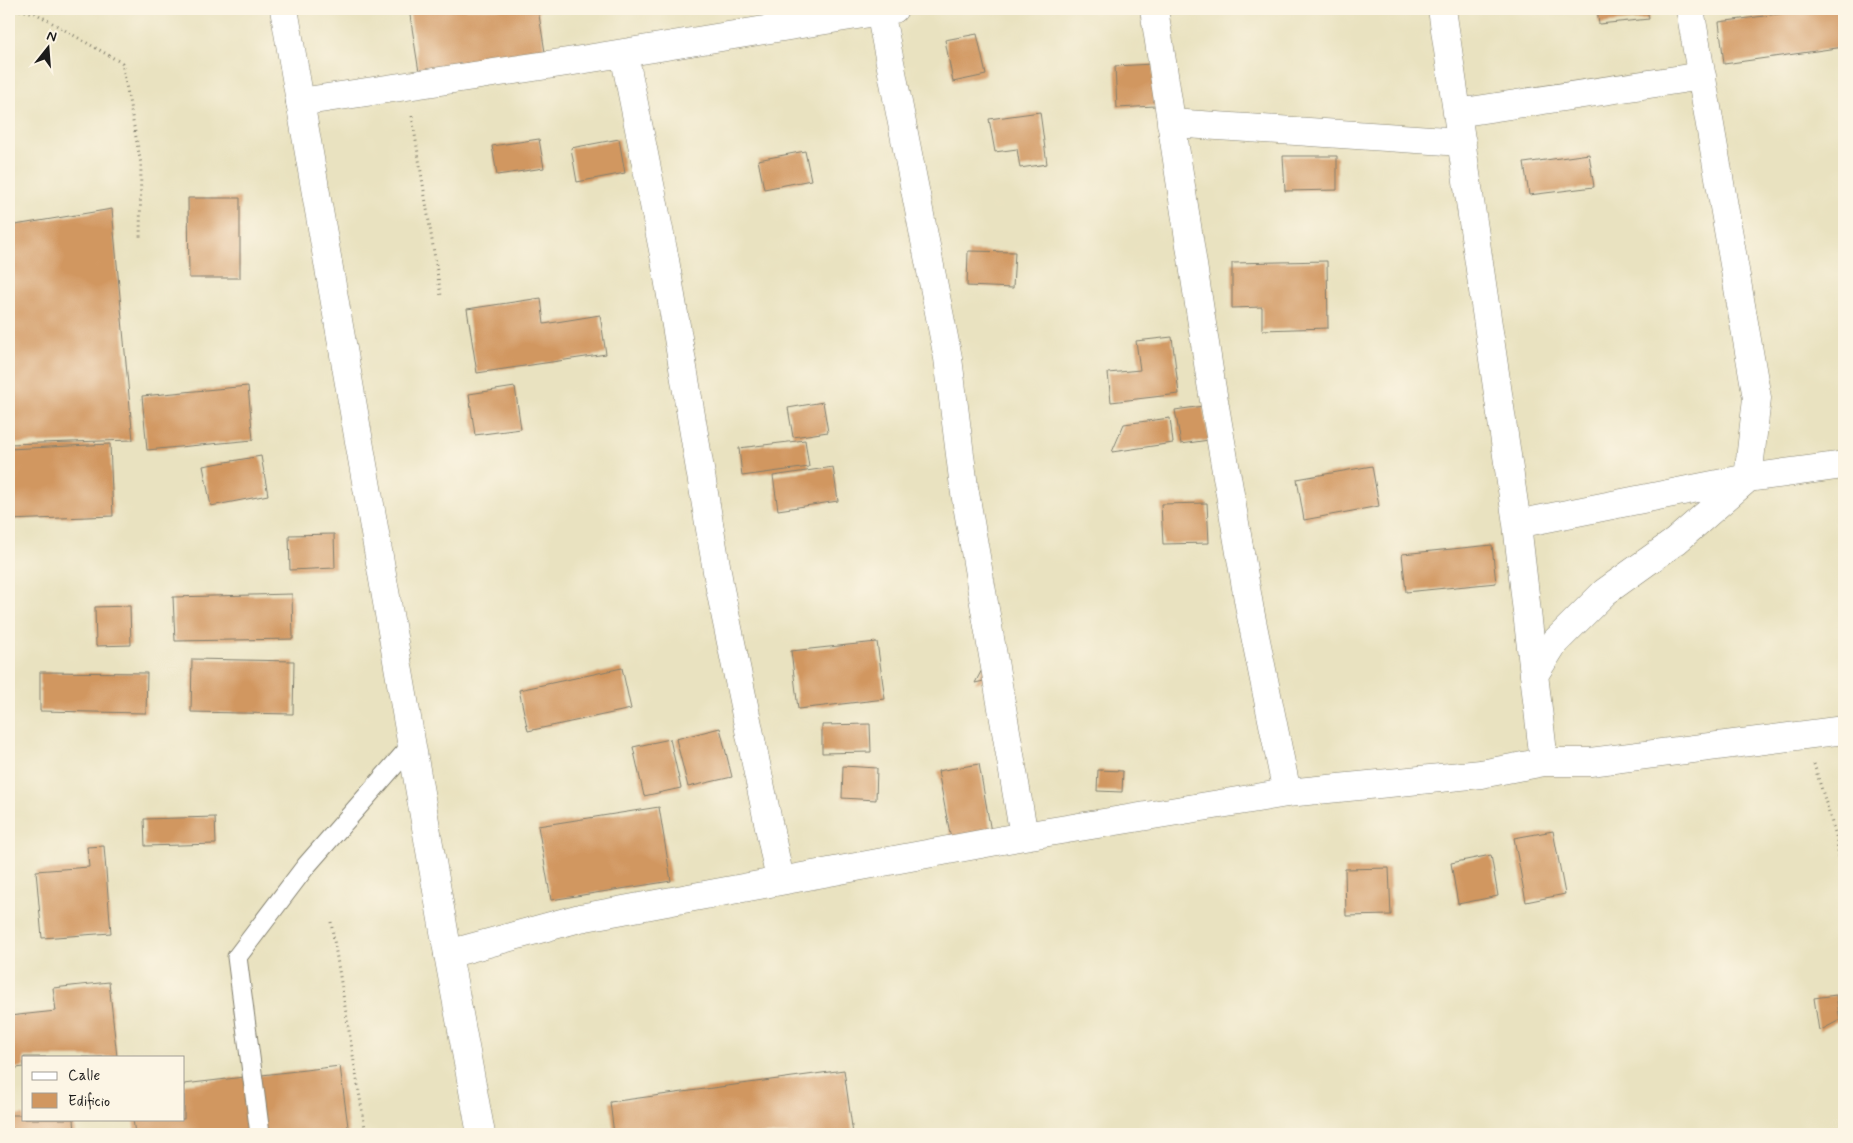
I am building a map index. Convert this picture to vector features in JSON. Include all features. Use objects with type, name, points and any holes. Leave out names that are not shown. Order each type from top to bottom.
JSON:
[{"type":"main road","points":[[284,9],[411,746],[482,1134]]},
{"type":"main road","points":[[1154,9],[1211,383],[1250,611],[1287,793]]},
{"type":"main road","points":[[1442,9],[1517,524],[1544,762]]},
{"type":"main road","points":[[1534,675],[1554,643],[1606,592],[1676,541],[1748,478],[1757,398],[1690,9]]},
{"type":"main road","points":[[300,102],[624,53],[887,10],[948,358],[964,487],[1024,836]]},
{"type":"main road","points":[[624,53],[664,260],[720,589],[780,880]]},
{"type":"main road","points":[[1457,113],[1702,76]]},
{"type":"main road","points":[[1171,123],[1462,142]]},
{"type":"main road","points":[[1517,524],[1748,478],[1844,465]]},
{"type":"main road","points":[[448,954],[580,918],[1024,836],[1287,793],[1481,774],[1544,762],[1590,762],[1844,730]]},
{"type":"lane","points":[[260,1134],[237,957],[306,866],[411,746]]},
{"type":"path","points":[[15,9],[35,13],[122,63],[141,164],[140,240]]},
{"type":"path","points":[[407,86],[441,296]]},
{"type":"path","points":[[1806,735],[1836,836],[1844,892]]},
{"type":"path","points":[[331,922],[366,1134]]},
{"type":"building","points":[[409,9],[538,9],[545,52],[419,72]]},
{"type":"building","points":[[1597,9],[1647,9],[1649,19],[1599,24]]},
{"type":"building","points":[[1816,9],[1844,9],[1844,47],[1724,64],[1719,22]]},
{"type":"building","points":[[977,34],[986,75],[953,82],[945,40]]},
{"type":"building","points":[[1153,64],[1155,106],[1117,108],[1115,66]]},
{"type":"building","points":[[1040,112],[1047,164],[1020,168],[1017,149],[995,152],[989,119]]},
{"type":"building","points":[[539,139],[544,168],[497,175],[492,146]]},
{"type":"building","points":[[619,139],[625,173],[577,182],[571,148]]},
{"type":"building","points":[[805,151],[811,180],[764,189],[758,160]]},
{"type":"building","points":[[1589,154],[1594,187],[1529,195],[1524,163]]},
{"type":"building","points":[[1283,156],[1337,156],[1337,190],[1285,191]]},
{"type":"building","points":[[188,198],[240,198],[240,278],[189,278]]},
{"type":"building","points":[[112,209],[133,440],[9,444],[9,226]]},
{"type":"building","points":[[968,251],[1015,252],[1013,288],[967,286]]},
{"type":"building","points":[[1327,261],[1328,328],[1262,330],[1262,307],[1232,308],[1232,263]]},
{"type":"building","points":[[541,298],[544,324],[600,315],[606,354],[477,373],[467,309]]},
{"type":"building","points":[[1172,337],[1179,394],[1111,402],[1108,373],[1140,370],[1136,341]]},
{"type":"building","points":[[248,386],[253,440],[147,450],[142,396]]},
{"type":"building","points":[[515,387],[521,429],[475,435],[469,394]]},
{"type":"building","points":[[823,402],[828,432],[793,437],[788,408]]},
{"type":"building","points":[[1203,406],[1209,440],[1181,444],[1175,410]]},
{"type":"building","points":[[1170,418],[1173,443],[1112,452],[1124,424]]},
{"type":"building","points":[[805,440],[809,467],[742,476],[739,448]]},
{"type":"building","points":[[110,444],[113,516],[9,520],[9,449]]},
{"type":"building","points":[[261,456],[268,495],[211,506],[203,466]]},
{"type":"building","points":[[1372,466],[1379,506],[1304,520],[1297,479]]},
{"type":"building","points":[[833,467],[838,501],[778,510],[773,476]]},
{"type":"building","points":[[1207,503],[1209,543],[1163,544],[1161,504]]},
{"type":"building","points":[[334,534],[335,568],[290,570],[289,535]]},
{"type":"building","points":[[1492,545],[1496,583],[1406,592],[1402,554]]},
{"type":"building","points":[[292,594],[293,639],[175,641],[173,597]]},
{"type":"building","points":[[130,606],[131,645],[96,646],[95,607]]},
{"type":"building","points":[[877,642],[885,699],[798,709],[791,651]]},
{"type":"building","points":[[192,659],[294,661],[293,714],[191,712]]},
{"type":"building","points":[[985,664],[988,680],[975,683]]},
{"type":"building","points":[[622,668],[631,709],[528,731],[519,690]]},
{"type":"building","points":[[40,672],[147,673],[146,713],[40,711]]},
{"type":"building","points":[[870,724],[871,752],[822,753],[822,725]]},
{"type":"building","points":[[720,728],[732,777],[688,787],[676,739]]},
{"type":"building","points":[[670,739],[681,788],[644,796],[633,747]]},
{"type":"building","points":[[979,764],[991,832],[951,839],[938,771]]},
{"type":"building","points":[[843,766],[877,768],[876,800],[842,798]]},
{"type":"building","points":[[1098,770],[1123,771],[1122,792],[1097,791]]},
{"type":"building","points":[[659,807],[671,881],[551,900],[538,826]]},
{"type":"building","points":[[215,817],[216,844],[145,846],[144,819]]},
{"type":"building","points":[[1553,831],[1565,894],[1526,902],[1514,838]]},
{"type":"building","points":[[104,846],[111,933],[42,938],[36,871],[89,867],[87,847]]},
{"type":"building","points":[[1491,855],[1498,896],[1458,904],[1451,863]]},
{"type":"building","points":[[1389,868],[1391,915],[1346,916],[1345,869]]},
{"type":"building","points":[[109,982],[117,1056],[22,1056],[22,1067],[9,1069],[9,1016],[56,1011],[53,988]]},
{"type":"building","points":[[1836,995],[1840,1020],[1819,1031],[1814,998]]},
{"type":"building","points":[[340,1066],[349,1134],[135,1134],[133,1120],[185,1120],[185,1084]]},
{"type":"building","points":[[844,1070],[853,1134],[614,1134],[610,1102]]},
{"type":"building","points":[[9,1115],[22,1115],[22,1120],[74,1120],[75,1134],[9,1134]]}]
